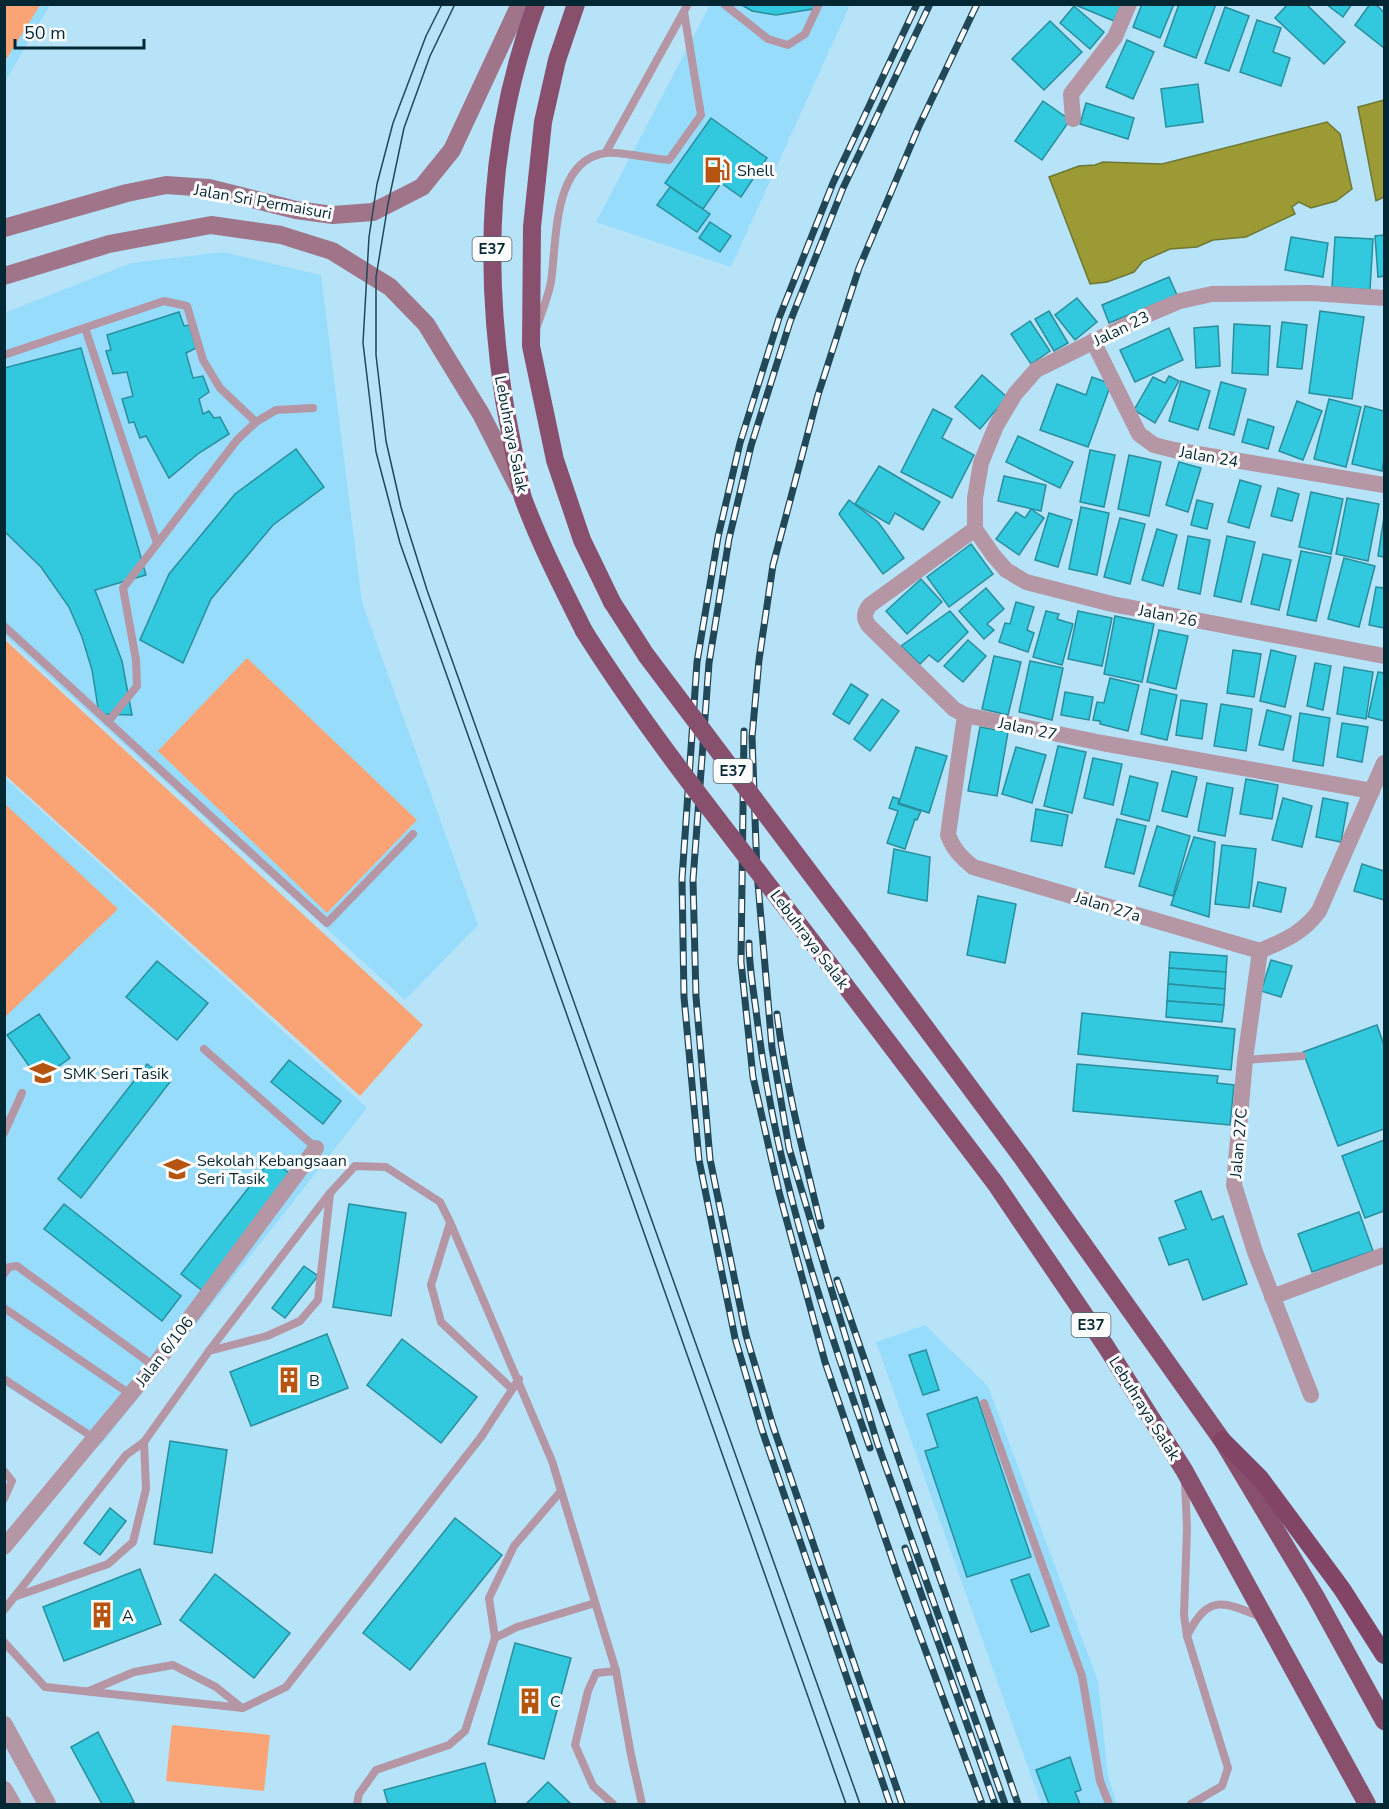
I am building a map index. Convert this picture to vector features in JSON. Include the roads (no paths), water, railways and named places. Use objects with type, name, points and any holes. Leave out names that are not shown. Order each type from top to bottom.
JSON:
[{"type":"highway","name":"Lebuhraya Salak","points":[[536,4],[526,31],[503,120],[492,211],[492,289],[497,357],[522,496],[552,568],[584,631],[612,677],[995,1183],[1105,1345],[1184,1470],[1367,1804]]},
{"type":"highway","name":"E37","points":[[576,4],[557,60],[543,122],[532,227],[531,346],[555,460],[582,540],[612,602],[646,655],[1029,1167],[1222,1440],[1316,1597],[1384,1721]]},
{"type":"highway","points":[[1222,1440],[1266,1487],[1342,1589],[1384,1655]]},
{"type":"main road","name":"Jalan Sri Permaisuri","points":[[4,228],[127,193],[166,185],[209,188],[296,210],[333,215],[373,212],[422,187],[452,150],[520,4]]},
{"type":"main road","name":"Jalan Sri Permaisuri","points":[[4,276],[109,243],[211,225],[281,235],[332,251],[390,287],[426,324],[481,414],[522,496]]},
{"type":"street","points":[[1074,119],[1071,94],[1115,37],[1129,4]]},
{"type":"street","name":"Jalan 23","points":[[975,529],[975,498],[981,463],[996,426],[1015,394],[1036,370],[1147,315],[1180,301],[1212,294],[1311,293],[1384,298]]},
{"type":"street","name":"Jalan 24","points":[[1094,341],[1139,434],[1154,445],[1384,485]]},
{"type":"street","name":"Jalan 26","points":[[975,529],[1006,570],[1026,582],[1112,604],[1384,656]]},
{"type":"street","name":"Jalan 27","points":[[975,529],[870,605],[865,611],[868,626],[954,709],[965,715],[1102,743],[1372,791]]},
{"type":"street","name":"Jalan 27a","points":[[965,715],[948,835],[959,855],[973,867],[1260,951]]},
{"type":"street","points":[[1260,951],[1294,936],[1309,925],[1319,911],[1384,764]]},
{"type":"street","name":"Jalan 27C","points":[[1260,951],[1245,1060],[1234,1185],[1255,1252],[1311,1395]]},
{"type":"street","name":"Jalan 6/106","points":[[4,1547],[154,1366],[316,1148]]},
{"type":"street","points":[[1272,1297],[1384,1255]]},
{"type":"street","points":[[4,1725],[47,1804]]},
{"type":"street","points":[[4,1790],[12,1804]]},
{"type":"lane","points":[[724,4],[768,39],[788,45],[805,34],[819,4]]},
{"type":"lane","points":[[606,152],[686,8]]},
{"type":"lane","points":[[531,346],[550,285],[562,198],[572,172],[586,160],[606,152],[669,160],[701,115],[686,8]]},
{"type":"lane","points":[[4,355],[164,301],[188,306],[203,360],[220,388],[256,422]]},
{"type":"lane","points":[[85,328],[157,543]]},
{"type":"lane","points":[[108,722],[137,686],[136,660],[123,588],[237,440],[256,422],[276,410],[313,408]]},
{"type":"lane","points":[[4,626],[327,923],[413,834]]},
{"type":"lane","points":[[204,1049],[316,1148]]},
{"type":"lane","points":[[1245,1060],[1302,1056]]},
{"type":"lane","points":[[4,1133],[22,1093]]},
{"type":"lane","points":[[4,1610],[126,1455],[144,1442],[209,1351],[330,1193],[355,1166],[386,1167],[440,1202],[484,1305],[519,1379],[552,1461],[616,1671],[642,1804]]},
{"type":"lane","points":[[209,1351],[267,1336],[300,1321],[318,1300],[330,1193]]},
{"type":"lane","points":[[450,1222],[431,1285],[441,1322],[511,1388]]},
{"type":"lane","points":[[4,1274],[9,1267],[17,1266],[154,1366]]},
{"type":"lane","points":[[4,1308],[130,1394]]},
{"type":"lane","points":[[4,1379],[94,1438]]},
{"type":"lane","points":[[4,1642],[45,1687],[243,1708],[286,1687],[481,1437],[519,1379]]},
{"type":"lane","points":[[984,1403],[1082,1676],[1100,1781],[1109,1804]]},
{"type":"lane","points":[[14,1597],[108,1564],[133,1542],[146,1489],[144,1442]]},
{"type":"lane","points":[[1184,1470],[1187,1528],[1184,1615],[1187,1636],[1228,1768],[1222,1786],[1191,1804]]},
{"type":"lane","points":[[4,1471],[12,1481],[4,1498]]},
{"type":"lane","points":[[357,1804],[359,1794],[376,1770],[449,1745],[465,1731],[495,1638],[489,1598],[514,1546],[561,1491]]},
{"type":"lane","points":[[495,1638],[517,1627],[595,1602]]},
{"type":"lane","points":[[1187,1636],[1196,1618],[1207,1607],[1225,1605],[1267,1619]]},
{"type":"lane","points":[[89,1691],[134,1672],[173,1665],[216,1687],[243,1708]]},
{"type":"lane","points":[[613,1804],[593,1786],[575,1745],[588,1691],[596,1673],[616,1671]]},
{"type":"tram line","points":[[442,4],[426,36],[393,123],[377,184],[369,237],[363,343],[376,452],[400,543],[846,1804]]},
{"type":"tram line","points":[[455,4],[430,56],[404,128],[376,277],[376,355],[386,441],[401,507],[427,590],[860,1804]]},
{"type":"railway","points":[[890,1804],[762,1430],[735,1338],[699,1160],[684,997],[682,879],[697,662],[718,537],[740,443],[779,318],[833,183],[917,4]]},
{"type":"railway","points":[[902,1804],[773,1426],[746,1335],[710,1159],[696,997],[693,880],[709,663],[729,539],[751,446],[790,322],[843,188],[930,4]]},
{"type":"railway","points":[[977,4],[919,126],[859,268],[818,395],[773,565],[759,660],[752,737],[757,872],[772,1048],[789,1148],[877,1442],[1005,1804]]},
{"type":"railway","points":[[744,731],[741,962],[753,1077],[779,1192],[825,1362],[897,1573],[982,1804]]},
{"type":"railway","points":[[749,943],[751,976],[764,1066],[786,1178],[816,1287],[870,1448]]},
{"type":"railway","points":[[777,1014],[790,1094],[821,1226]]},
{"type":"railway","points":[[837,1280],[1018,1804]]},
{"type":"railway","points":[[905,1548],[995,1804]]},
{"type":"place","name":"Shell","points":[[717,170]]},
{"type":"place","name":"SMK Seri Tasik","points":[[43,1073]]},
{"type":"place","name":"Sekolah Kebangsaan Seri Tasik","points":[[177,1169]]},
{"type":"place","name":"B","points":[[289,1380]]},
{"type":"place","name":"A","points":[[102,1615]]},
{"type":"place","name":"C","points":[[530,1701]]}]
